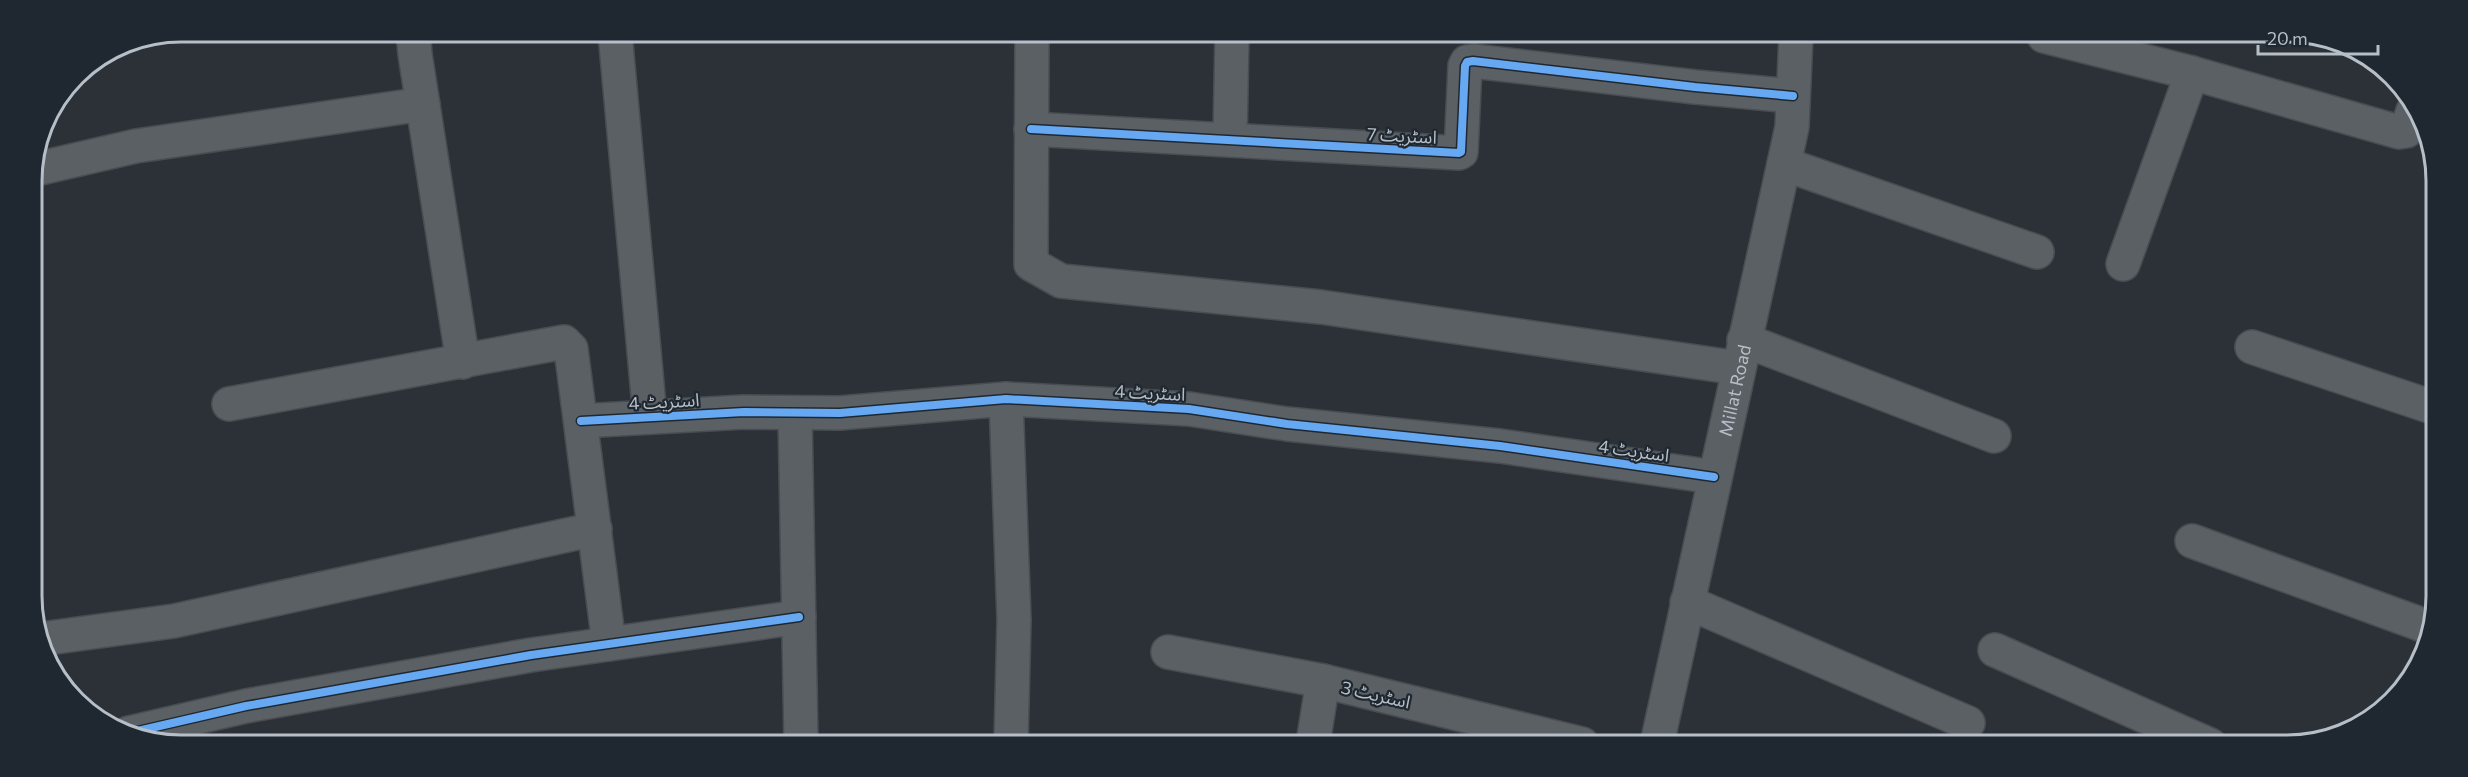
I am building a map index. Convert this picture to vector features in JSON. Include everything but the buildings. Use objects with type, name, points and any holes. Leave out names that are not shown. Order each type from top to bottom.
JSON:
[{"type":"street","points":[[414,42],[463,362]]},
{"type":"street","points":[[616,42],[650,417]]},
{"type":"street","points":[[1032,42],[1031,264],[1061,281],[1321,307],[1741,354],[1994,436]]},
{"type":"street","points":[[1230,140],[1232,42]]},
{"type":"street","name":"Millat Road","points":[[1658,735],[1792,127],[1796,42]]},
{"type":"street","points":[[2068,42],[2192,73],[2399,132],[2406,131],[2411,117]]},
{"type":"street","name":"اسٹریٹ 7","points":[[1031,129],[1459,153],[1461,152],[1465,66],[1467,62],[1473,60],[1695,87],[1793,96]]},
{"type":"street","points":[[2123,264],[2192,73]]},
{"type":"street","points":[[42,168],[136,146],[423,104]]},
{"type":"street","points":[[1784,164],[2037,252]]},
{"type":"street","points":[[229,404],[564,342],[571,349],[609,644]]},
{"type":"street","points":[[2252,347],[2426,405]]},
{"type":"street","points":[[1006,399],[1014,620],[1011,735]]},
{"type":"street","name":"اسٹریٹ 4","points":[[581,421],[744,412],[840,413],[1006,399],[1189,409],[1287,424],[1500,446],[1714,477]]},
{"type":"street","points":[[795,413],[801,735]]},
{"type":"street","points":[[48,638],[174,621],[595,529]]},
{"type":"street","points":[[2192,541],[2423,625]]},
{"type":"street","points":[[1687,602],[1968,723]]},
{"type":"street","points":[[144,730],[246,706],[520,657],[799,617]]},
{"type":"street","points":[[1995,650],[2187,735]]},
{"type":"street","name":"اسٹریٹ 3","points":[[1168,652],[1323,681],[1545,735]]},
{"type":"street","points":[[1314,735],[1323,681]]},
{"type":"cycle path","points":[[1031,129],[1459,153],[1461,152],[1465,66],[1467,62],[1473,61],[1793,96]]},
{"type":"cycle path","points":[[581,421],[744,412],[840,413],[1006,399],[1189,409],[1287,424],[1500,446],[1714,477]]},
{"type":"cycle path","points":[[144,730],[246,706],[531,655],[799,617]]}]
